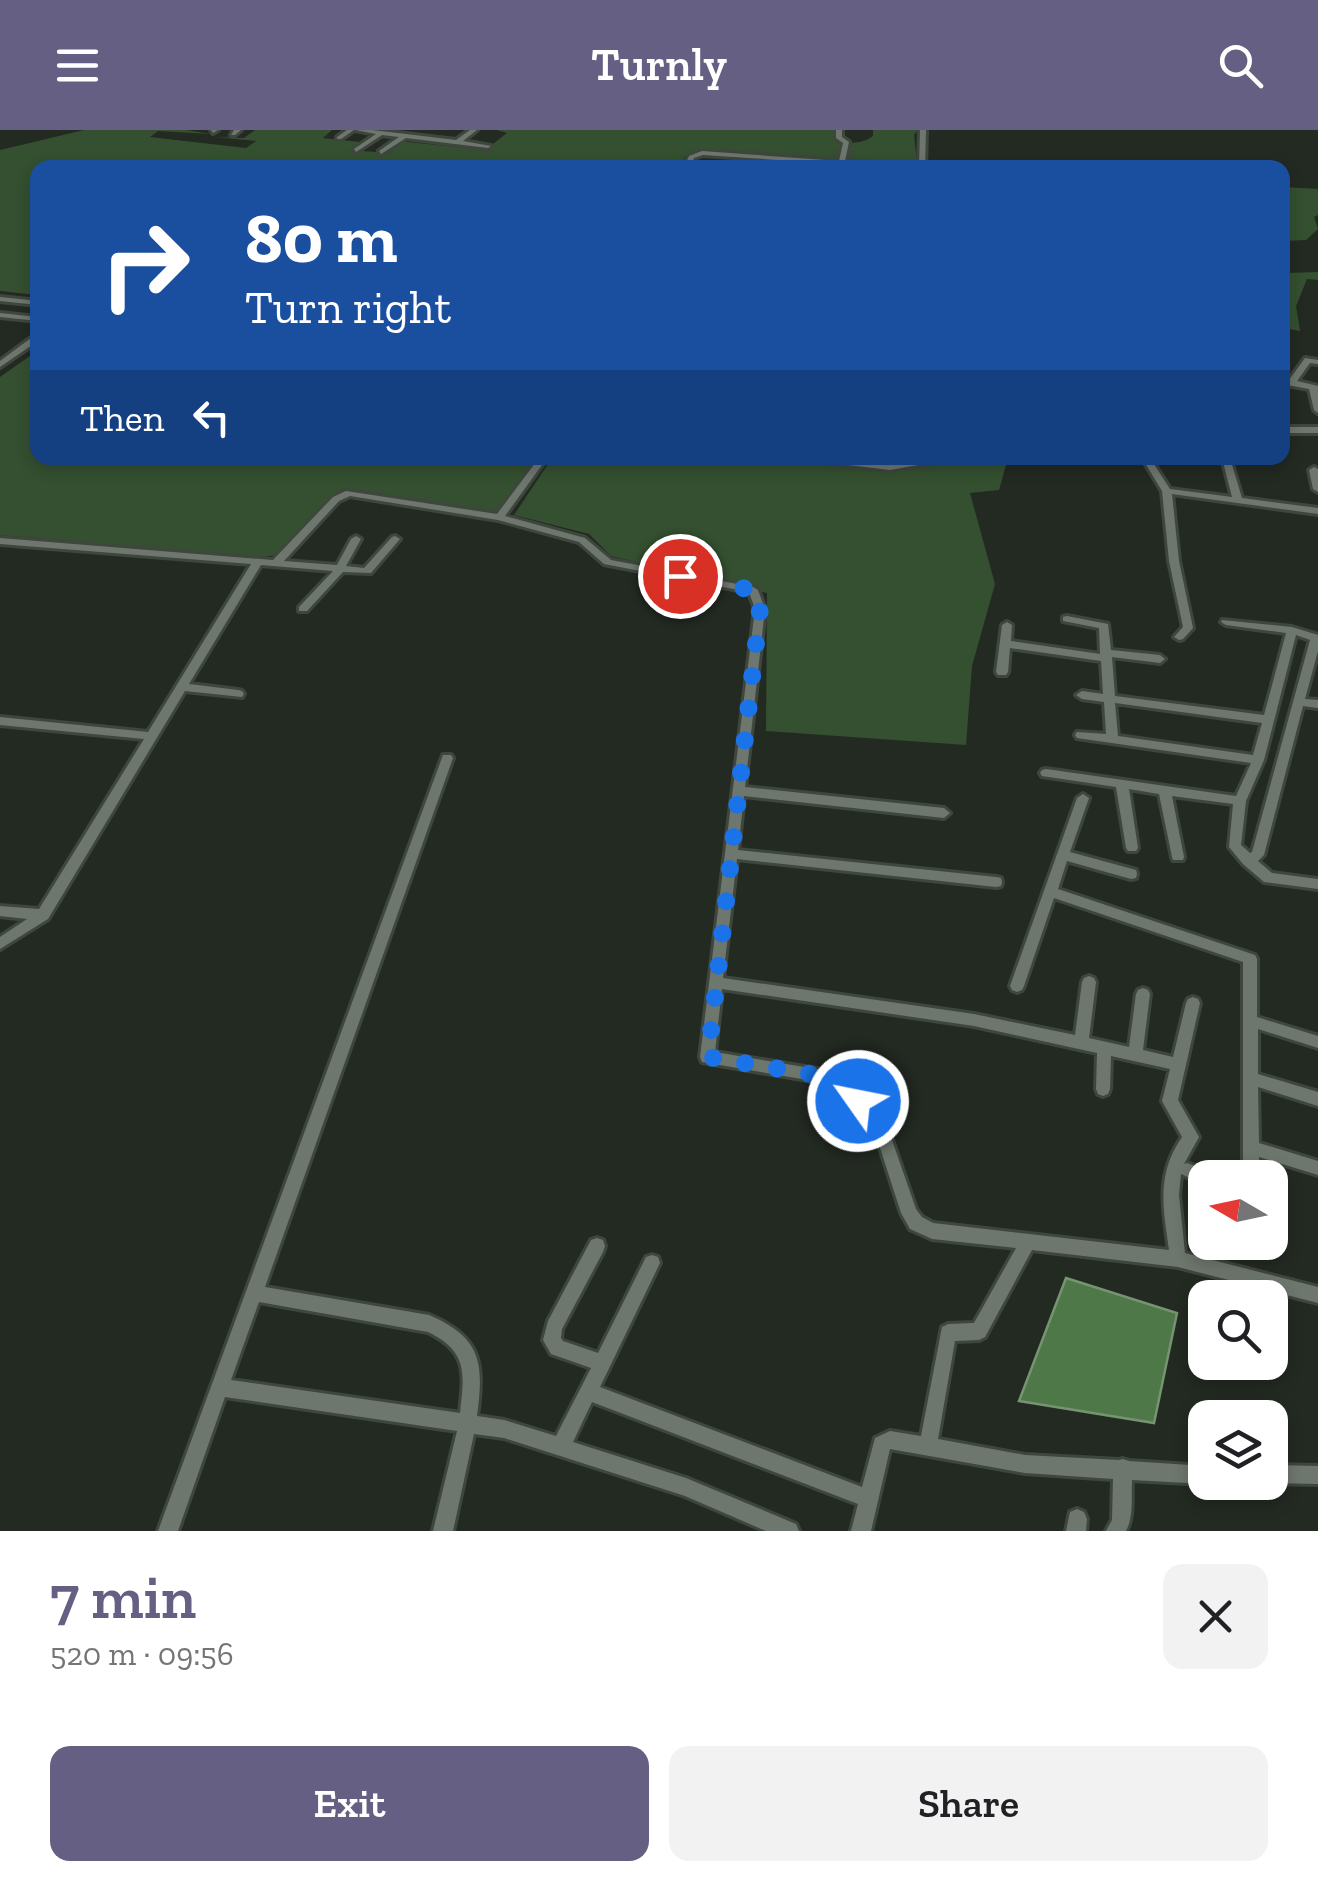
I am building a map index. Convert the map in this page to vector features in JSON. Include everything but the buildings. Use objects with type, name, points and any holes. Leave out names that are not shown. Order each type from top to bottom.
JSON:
[{"type":"street","points":[[338,138],[355,130],[484,146],[494,134]]},
{"type":"street","points":[[434,140],[447,130]]},
{"type":"street","points":[[458,142],[474,130]]},
{"type":"street","points":[[839,130],[839,138],[846,142],[843,160]]},
{"type":"street","points":[[922,160],[924,130]]},
{"type":"street","points":[[356,150],[381,133]]},
{"type":"street","points":[[381,152],[404,136]]},
{"type":"street","points":[[690,160],[702,154],[761,160]]},
{"type":"street","points":[[0,299],[30,302]]},
{"type":"street","points":[[0,315],[30,318]]},
{"type":"street","points":[[0,365],[30,343]]},
{"type":"street","points":[[1290,379],[1308,360],[1318,362]]},
{"type":"street","points":[[1290,383],[1315,387],[1318,410]]},
{"type":"street","points":[[1290,430],[1318,430]]},
{"type":"street","points":[[499,517],[538,465]]},
{"type":"street","points":[[867,465],[905,465]]},
{"type":"street","points":[[1150,465],[1167,491],[1174,560],[1188,628],[1179,638]]},
{"type":"street","points":[[1228,465],[1238,500]]},
{"type":"street","points":[[1314,470],[1318,489]]},
{"type":"street","points":[[1167,491],[1318,511]]},
{"type":"street","points":[[276,563],[336,498],[349,493],[499,517],[582,540],[608,562],[753,590],[760,609],[708,1057],[829,1077],[880,1125],[908,1213],[932,1232],[1178,1259],[1318,1295]]},
{"type":"street","points":[[302,610],[339,570],[356,539]]},
{"type":"street","points":[[6,541],[368,571],[395,539]]},
{"type":"street","points":[[0,944],[43,915],[256,563]]},
{"type":"street","points":[[1067,618],[1104,626],[1112,739]]},
{"type":"street","points":[[1226,622],[1292,630],[1316,638],[1258,854],[1248,862]]},
{"type":"street","points":[[1002,672],[1007,625]]},
{"type":"street","points":[[1292,630],[1258,760],[1240,801],[1235,847],[1269,878],[1318,884]]},
{"type":"street","points":[[1006,644],[1160,659]]},
{"type":"street","points":[[181,688],[238,694]]},
{"type":"street","points":[[1082,695],[1268,723],[1290,733]]},
{"type":"street","points":[[1298,702],[1318,704]]},
{"type":"street","points":[[0,722],[152,736]]},
{"type":"street","points":[[1081,735],[1258,760]]},
{"type":"street","points":[[168,1531],[447,758]]},
{"type":"street","points":[[1046,773],[1240,801]]},
{"type":"street","points":[[1122,785],[1132,848]]},
{"type":"street","points":[[741,791],[944,813]]},
{"type":"street","points":[[1165,792],[1178,857]]},
{"type":"street","points":[[1017,986],[1083,798]]},
{"type":"street","points":[[734,854],[996,882]]},
{"type":"street","points":[[1064,854],[1131,874]]},
{"type":"street","points":[[1051,892],[1250,959],[1252,1160]]},
{"type":"street","points":[[0,911],[43,915]]},
{"type":"street","points":[[1081,1043],[1089,982]]},
{"type":"street","points":[[719,983],[957,1017],[1178,1064]]},
{"type":"street","points":[[1135,1055],[1143,994]]},
{"type":"street","points":[[1178,1259],[1170,1184],[1172,1164],[1191,1137],[1170,1101],[1193,1003]]},
{"type":"street","points":[[1251,1021],[1318,1042]]},
{"type":"street","points":[[1103,1089],[1104,1048]]},
{"type":"street","points":[[1251,1078],[1318,1099]]},
{"type":"street","points":[[1252,1148],[1318,1168]]},
{"type":"street","points":[[928,1446],[948,1333],[978,1332],[1026,1244]]},
{"type":"street","points":[[597,1246],[554,1327],[552,1340],[557,1348],[602,1363]]},
{"type":"street","points":[[561,1446],[652,1263]]},
{"type":"street","points":[[252,1294],[429,1324],[454,1336],[469,1356],[471,1404],[443,1531]]},
{"type":"street","points":[[218,1388],[504,1429],[686,1487],[789,1531]]},
{"type":"street","points":[[588,1391],[868,1498]]},
{"type":"street","points":[[861,1531],[881,1444],[890,1440],[1024,1464],[1188,1474]]},
{"type":"street","points":[[1121,1528],[1123,1468]]},
{"type":"street","points":[[1288,1475],[1318,1476]]},
{"type":"shaded area","points":[[84,130],[186,130],[211,134],[158,131],[150,137],[246,148],[256,141],[215,137],[244,138],[255,130],[332,130],[323,138],[360,142],[351,150],[389,153],[399,141],[485,150],[507,133],[497,130],[835,130],[834,138],[854,143],[873,136],[873,130],[918,130],[914,135],[917,160],[695,151],[684,160],[30,160],[30,294],[0,291],[0,150]]},
{"type":"shaded area","points":[[1290,187],[1318,189],[1318,215],[1314,217],[1318,229],[1306,240],[1290,241]]},
{"type":"shaded area","points":[[1318,272],[1318,280],[1307,279],[1296,306],[1300,331],[1290,329],[1290,273]]},
{"type":"shaded area","points":[[30,356],[30,465],[531,465],[495,513],[347,489],[337,493],[276,555],[257,558],[0,535],[0,377]]},
{"type":"shaded area","points":[[547,465],[842,465],[883,472],[924,465],[1006,465],[999,490],[970,493],[995,584],[972,666],[966,745],[766,731],[767,593],[611,556],[589,534],[514,515]]},
{"type":"shaded area","points":[[1066,1278],[1177,1313],[1154,1423],[1019,1401]]},
{"type":"route","points":[[680,576],[753,590],[760,609],[708,1057],[829,1077],[858,1101]]}]
